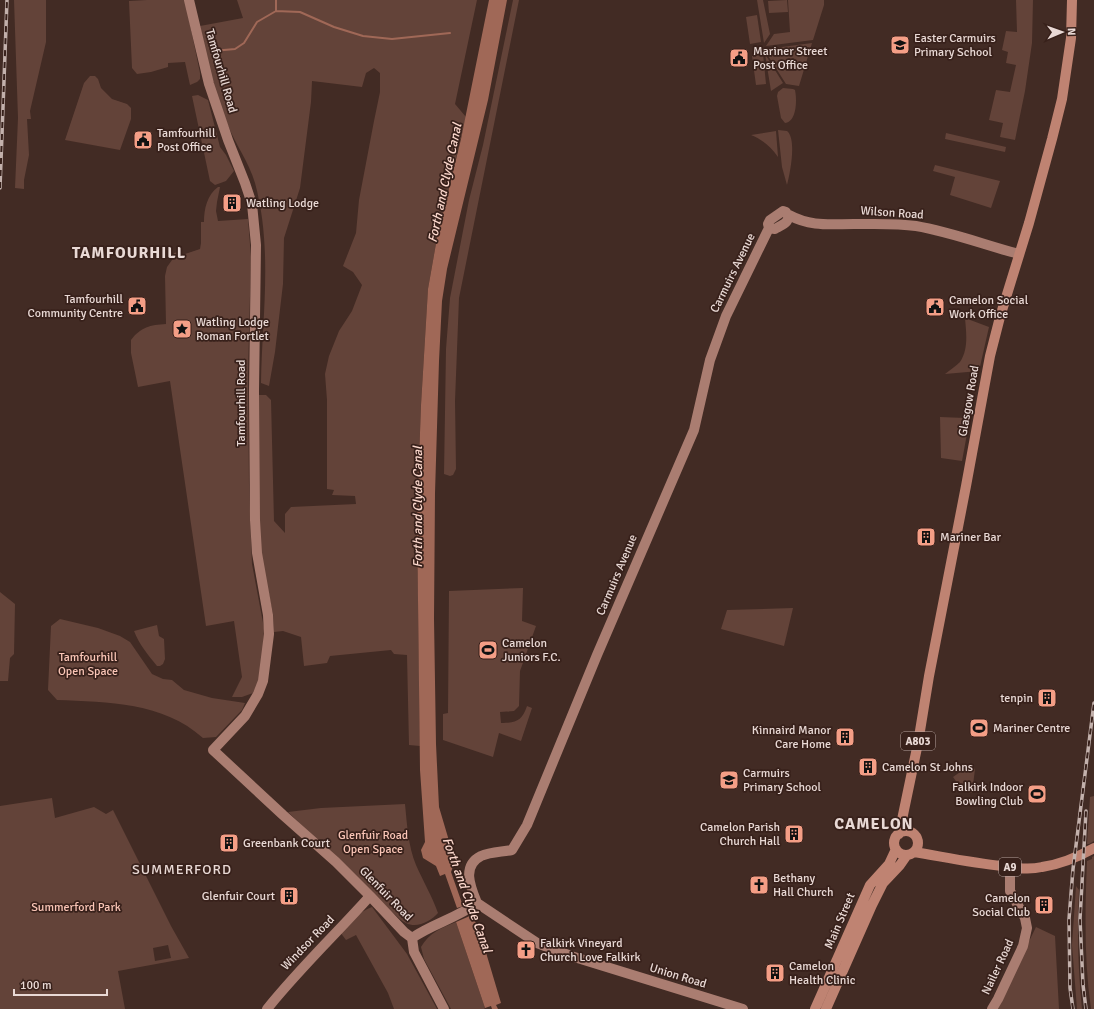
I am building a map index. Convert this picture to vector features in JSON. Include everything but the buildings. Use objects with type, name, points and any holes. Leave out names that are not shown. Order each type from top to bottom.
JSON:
[{"type":"main road","name":"Glasgow Road","points":[[899,834],[918,743],[990,356],[1062,99],[1071,38],[1072,0]]},
{"type":"main road","points":[[903,811],[915,837],[917,848],[911,853],[900,854],[894,843],[899,834],[905,832],[915,837]]},
{"type":"main road","name":"A9","points":[[915,837],[938,856]]},
{"type":"main road","name":"A9","points":[[911,853],[1024,869],[1042,868],[1075,858],[1094,848]]},
{"type":"main road","name":"Main Street","points":[[815,1009],[870,885],[889,864],[896,849]]},
{"type":"main road","name":"Main Street","points":[[826,1009],[884,883],[911,853]]},
{"type":"street","name":"Tamfourhill Road","points":[[189,0],[209,84],[252,204],[256,245],[254,377],[255,520],[257,553],[268,615],[269,634],[262,681],[254,701],[245,716],[212,750]]},
{"type":"street","name":"Carmuirs Avenue","points":[[472,906],[468,876],[470,868],[476,860],[482,856],[512,850],[526,825],[694,430],[710,360],[726,316],[769,228],[768,224],[770,220],[783,211],[786,212],[788,218]]},
{"type":"street","name":"Wilson Road","points":[[788,218],[818,225],[856,224],[915,226],[1019,254]]},
{"type":"street","name":"Glenfuir Road","points":[[212,750],[283,816],[336,862],[404,932],[412,938],[414,952],[444,1009]]},
{"type":"street","name":"Nailer Road","points":[[992,1009],[1023,946],[1027,928],[1025,918],[1010,891],[1010,867]]},
{"type":"street","name":"Windsor Road","points":[[266,1009],[312,956],[339,930],[370,896]]},
{"type":"street","points":[[412,938],[472,906]]},
{"type":"street","name":"Union Road","points":[[472,906],[537,943],[571,956],[743,1009]]},
{"type":"green space","points":[[14,0],[46,0],[46,42],[30,111],[31,119],[27,119],[29,155],[24,180],[24,189],[15,188],[18,118]]},
{"type":"green space","points":[[185,0],[200,73],[200,79],[197,82],[190,85],[185,62],[168,63],[168,67],[137,74],[132,68],[129,1]]},
{"type":"green space","points":[[237,0],[477,0],[455,104],[466,117],[437,238],[428,289],[421,405],[417,515],[420,746],[409,745],[407,655],[394,654],[391,650],[330,656],[327,663],[304,666],[301,637],[283,631],[274,632],[273,614],[260,551],[257,404],[259,395],[266,395],[271,400],[274,521],[285,533],[285,514],[291,507],[356,504],[355,496],[332,495],[334,490],[327,489],[327,400],[325,374],[329,356],[339,331],[352,311],[362,285],[353,272],[343,266],[356,233],[359,200],[380,92],[380,73],[374,68],[366,73],[362,87],[312,81],[311,102],[300,188],[284,238],[283,284],[275,352],[269,386],[261,383],[265,258],[264,233],[260,208],[252,175],[246,160],[230,131],[218,99],[200,26],[243,18]]},
{"type":"green space","points":[[513,0],[519,0],[459,298],[455,401],[456,469],[453,475],[450,476],[444,474],[446,349],[450,298],[469,200],[483,145]]},
{"type":"green space","points":[[757,0],[763,0],[770,34],[764,43]]},
{"type":"green space","points":[[787,0],[788,12],[769,13],[768,1]]},
{"type":"green space","points":[[788,0],[824,0],[824,5],[813,40],[766,46],[774,34],[790,32]]},
{"type":"green space","points":[[1016,0],[1033,0],[1032,43],[1025,91],[1015,140],[1000,137],[1003,123],[989,120],[996,90],[1010,92],[1016,65],[1006,63],[1008,52],[1002,50],[1006,31],[1017,32]]},
{"type":"green space","points":[[757,15],[761,42],[750,44],[746,17]]},
{"type":"green space","points":[[812,43],[799,86],[786,84],[765,51],[767,49]]},
{"type":"green space","points":[[763,54],[766,84],[756,85],[752,56]]},
{"type":"green space","points":[[765,54],[783,83],[771,91]]},
{"type":"green space","points":[[90,76],[95,76],[98,79],[101,88],[112,99],[127,104],[131,108],[131,119],[120,150],[65,140],[84,83]]},
{"type":"green space","points":[[783,88],[795,90],[796,99],[792,119],[785,123],[781,118],[777,96],[778,92]]},
{"type":"green space","points":[[198,95],[208,100],[220,147],[234,171],[226,181],[215,185],[210,181],[192,96]]},
{"type":"green space","points":[[778,130],[787,131],[792,141],[792,156],[787,185],[782,167]]},
{"type":"green space","points":[[776,131],[778,157],[766,144],[751,135]]},
{"type":"green space","points":[[946,133],[1006,147],[1005,152],[945,139]]},
{"type":"green space","points":[[935,165],[1000,181],[991,208],[950,195],[955,177],[933,171]]},
{"type":"green space","points":[[218,187],[220,187],[216,211],[218,221],[248,219],[251,257],[248,374],[249,484],[252,564],[264,628],[263,666],[258,684],[253,693],[242,697],[232,697],[242,677],[234,621],[206,626],[170,381],[138,387],[131,353],[131,340],[138,332],[151,326],[166,324],[165,276],[167,267],[172,260],[174,253],[178,252],[182,255],[200,249],[201,222],[204,222],[209,198]]},
{"type":"green space","points":[[965,318],[989,327],[979,371],[945,374],[960,362],[963,357],[966,346]]},
{"type":"green space","points":[[940,417],[965,418],[969,423],[962,461],[941,458]]},
{"type":"green space","points":[[523,588],[522,621],[536,626],[520,671],[519,706],[514,711],[500,712],[501,723],[514,722],[521,718],[527,706],[532,708],[521,741],[499,733],[493,757],[443,740],[443,714],[448,713],[449,591]]},
{"type":"green space","points":[[0,592],[15,604],[14,654],[10,658],[8,681],[0,681]]},
{"type":"green space","points":[[793,608],[784,646],[721,629],[727,610]]},
{"type":"green space","name":"Tamfourhill Open Space","points":[[60,619],[98,628],[120,636],[130,642],[152,674],[163,679],[172,680],[184,690],[212,698],[245,703],[242,710],[216,737],[203,738],[187,726],[170,717],[134,706],[115,703],[57,700],[48,690],[51,626]]},
{"type":"green space","points":[[157,625],[159,636],[164,639],[165,659],[163,664],[160,666],[157,666],[147,654],[134,631]]},
{"type":"green space","points":[[970,765],[975,769],[972,793],[963,791],[953,777]]},
{"type":"green space","points":[[1094,796],[1094,841],[1087,844],[1090,797]]},
{"type":"green space","name":"Summerford Park","points":[[52,798],[55,818],[94,807],[106,814],[113,810],[171,926],[189,958],[118,971],[125,1009],[0,1009],[0,806]],"holes":[[[168,945],[171,958],[155,961],[153,948]]]},
{"type":"green space","name":"Glenfuir Road Open Space","points":[[405,804],[408,835],[413,858],[438,913],[432,919],[419,925],[410,925],[401,920],[288,812],[321,808]]},
{"type":"green space","points":[[1094,856],[1094,1009],[1091,1009],[1086,954],[1086,898],[1087,861],[1092,859]]},
{"type":"green space","points":[[1076,886],[1079,890],[1078,950],[1082,1009],[1077,1009],[1072,945]]},
{"type":"green space","points":[[372,907],[407,954],[437,1009],[394,1009],[388,993],[356,935],[346,940],[340,932],[359,914]]},
{"type":"green space","points":[[456,922],[485,1008],[484,1009],[451,1009],[424,959],[421,947],[424,942],[440,929]]},
{"type":"green space","points":[[1036,927],[1055,936],[1059,1009],[996,1009]]},
{"type":"water","name":"Forth and Clyde Canal","points":[[489,0],[507,0],[488,100],[447,269],[442,301],[439,361],[435,493],[434,619],[436,744],[439,807],[455,861],[451,872],[463,906],[457,908],[445,874],[440,876],[436,866],[423,858],[421,850],[425,842],[420,770],[417,515],[421,405],[428,289],[437,238],[461,139]]},
{"type":"water","points":[[472,915],[479,929],[501,1003],[496,1005],[498,1009],[492,1009],[491,1006],[485,1008],[456,922]]},
{"type":"waterway","points":[[276,0],[276,11]]},
{"type":"waterway","points":[[213,51],[235,49],[244,43],[257,22],[276,11],[300,12],[334,27],[363,36],[392,39],[450,33]]},
{"type":"railway","points":[[0,188],[7,0]]},
{"type":"railway","points":[[1073,1009],[1070,988],[1069,919],[1073,869],[1094,703]]},
{"type":"railway","points":[[1086,811],[1080,919],[1083,985],[1086,1009]]},
{"type":"place","name":"Easter Carmuirs Primary School","points":[[900,45]]},
{"type":"place","name":"Mariner Street Post Office","points":[[739,58]]},
{"type":"place","name":"Tamfourhill Post Office","points":[[143,140]]},
{"type":"place","name":"Watling Lodge","points":[[232,203]]},
{"type":"place","name":"Tamfourhill Community Centre","points":[[137,306]]},
{"type":"place","name":"Camelon Social Work Office","points":[[935,307]]},
{"type":"place","name":"Watling Lodge Roman Fortlet","points":[[182,329]]},
{"type":"place","name":"Mariner Bar","points":[[926,537]]},
{"type":"place","name":"Camelon Juniors F.C.","points":[[488,650]]},
{"type":"place","name":"tenpin","points":[[1047,698]]},
{"type":"place","name":"Mariner Centre","points":[[979,728]]},
{"type":"place","name":"Kinnaird Manor Care Home","points":[[845,737]]},
{"type":"place","name":"Camelon St Johns","points":[[868,767]]},
{"type":"place","name":"Carmuirs Primary School","points":[[729,780]]},
{"type":"place","name":"Falkirk Indoor Bowling Club","points":[[1037,794]]},
{"type":"place","name":"Camelon Parish Church Hall","points":[[794,834]]},
{"type":"place","name":"Greenbank Court","points":[[229,843]]},
{"type":"place","name":"Bethany Hall Church","points":[[759,885]]},
{"type":"place","name":"Glenfuir Court","points":[[289,896]]},
{"type":"place","name":"Camelon Social Club","points":[[1044,905]]},
{"type":"place","name":"Falkirk Vineyard Church Love Falkirk","points":[[526,950]]},
{"type":"place","name":"Camelon Health Clinic","points":[[775,973]]},
{"type":"district","name":"TAMFOURHILL","points":[[129,253]]},
{"type":"district","name":"CAMELON","points":[[874,824]]},
{"type":"district","name":"SUMMERFORD","points":[[182,869]]}]
